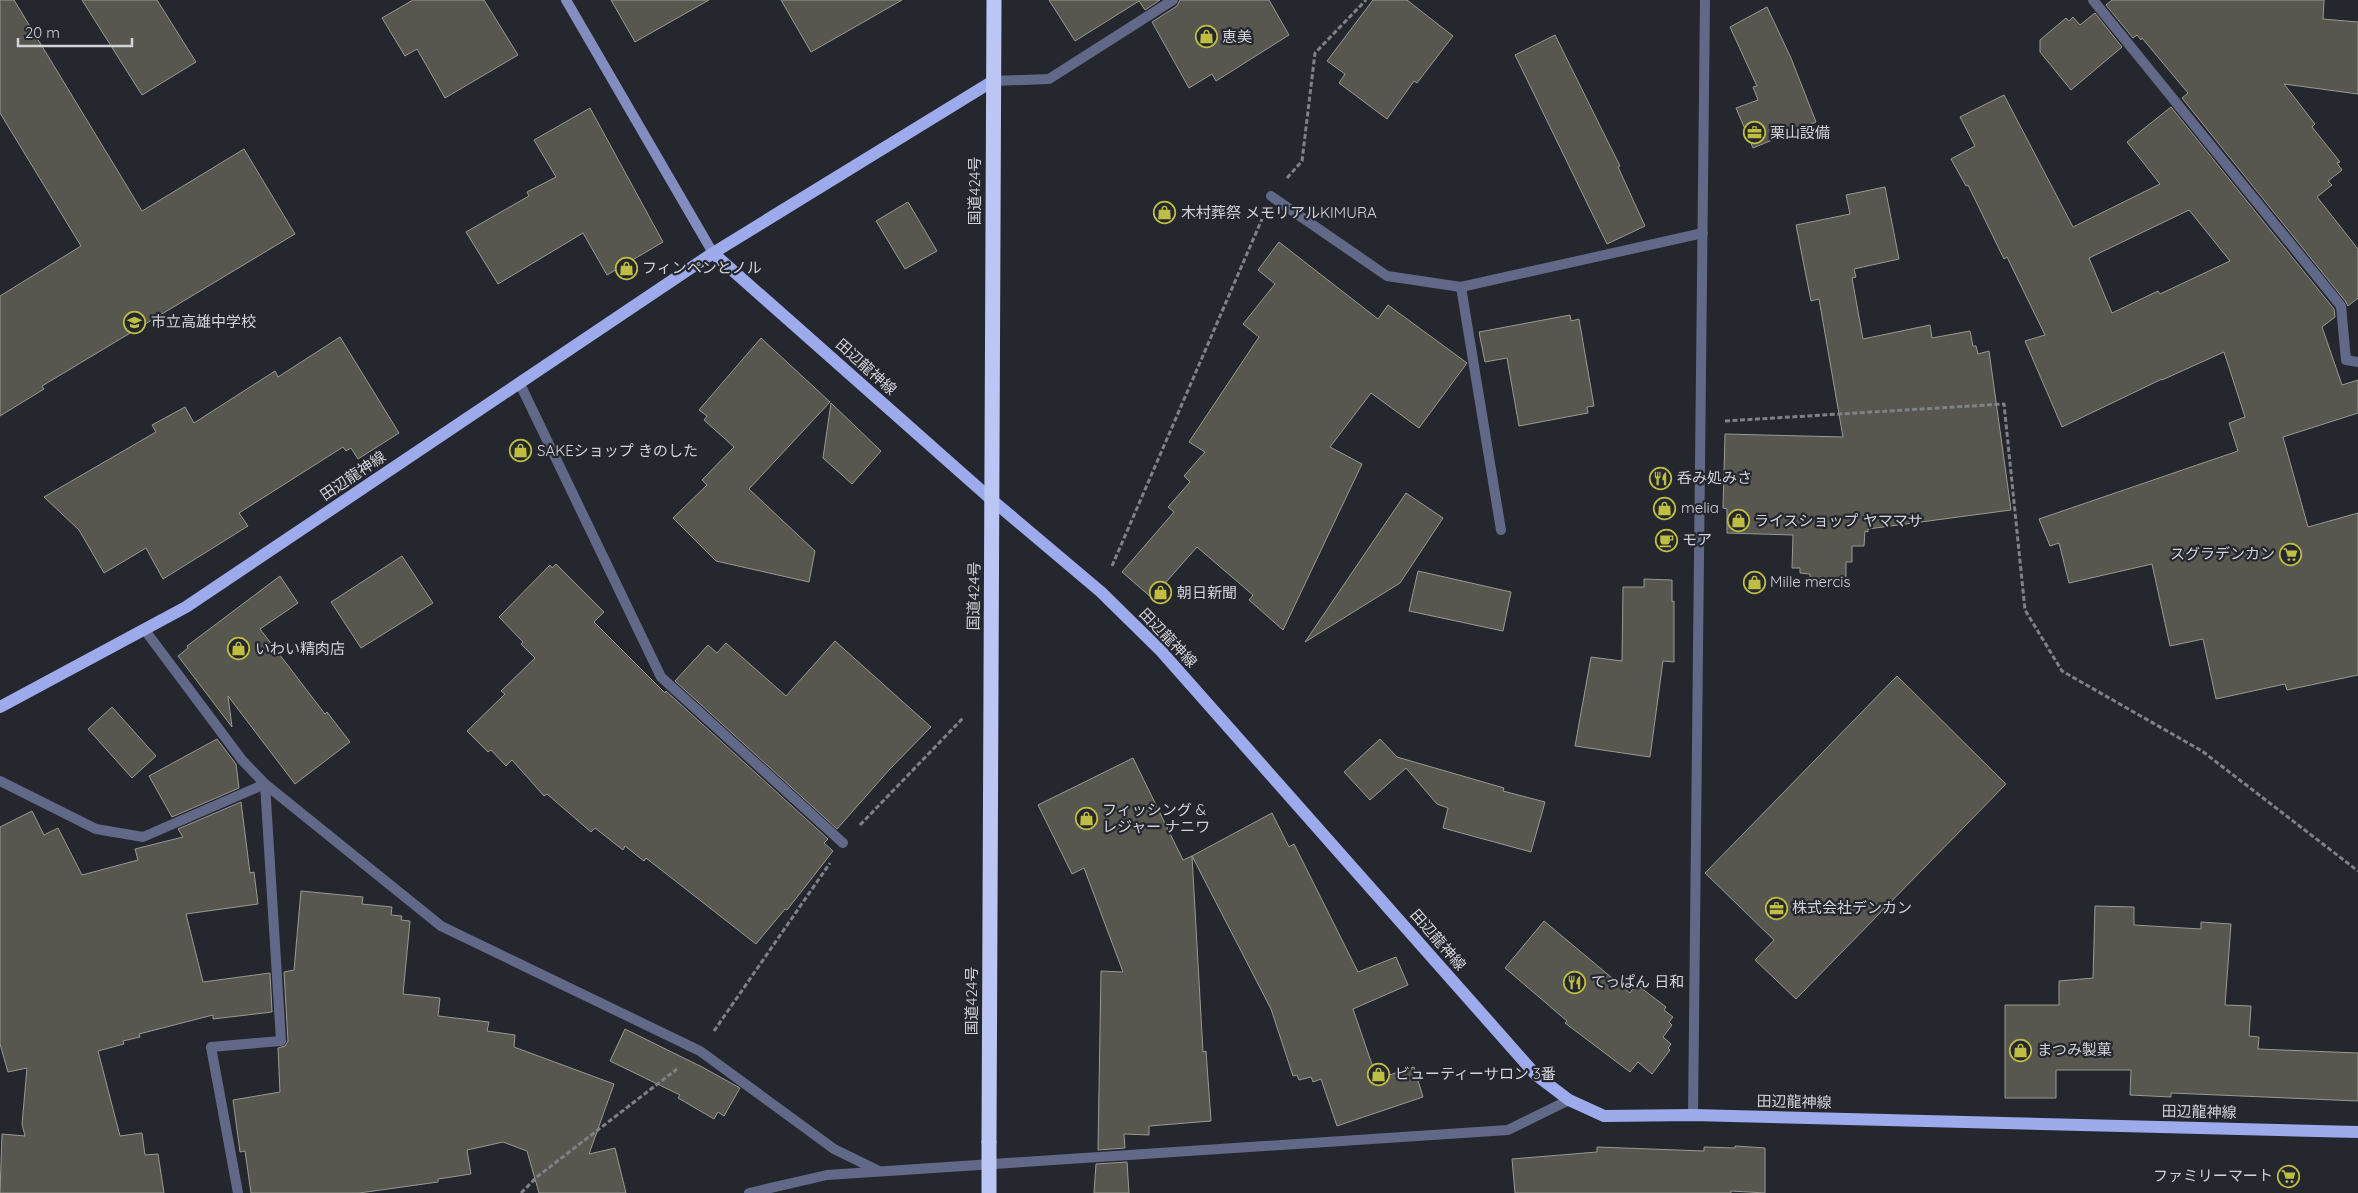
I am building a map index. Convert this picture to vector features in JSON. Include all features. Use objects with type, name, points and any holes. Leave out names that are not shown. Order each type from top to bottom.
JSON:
[{"type":"highway","name":"国道424号","points":[[989,1193],[994,0]]},
{"type":"main road","name":"田辺龍神線","points":[[0,707],[186,607],[713,253],[993,81]]},
{"type":"main road","name":"田辺龍神線","points":[[713,253],[992,500],[1100,592],[1162,651],[1536,1075],[1569,1100],[1604,1116],[1693,1116],[2358,1132]]},
{"type":"street","points":[[566,0],[713,253]]},
{"type":"street","points":[[993,81],[1050,79],[1173,0]]},
{"type":"street","points":[[1693,1116],[1705,0]]},
{"type":"street","points":[[2093,0],[2341,306],[2346,360],[2358,362]]},
{"type":"street","points":[[1271,196],[1387,276],[1460,287],[1702,233]]},
{"type":"street","points":[[1460,287],[1501,530]]},
{"type":"street","points":[[520,384],[661,677],[843,843]]},
{"type":"street","points":[[144,629],[242,760],[265,784],[441,926],[700,1051],[834,1150],[879,1171]]},
{"type":"street","points":[[0,781],[96,829],[143,836],[265,784]]},
{"type":"street","points":[[238,1193],[211,1047],[280,1041],[265,784]]},
{"type":"street","points":[[749,1193],[827,1175],[1508,1130],[1569,1100]]},
{"type":"path","points":[[1100,592],[1271,196],[1302,161],[1315,53],[1366,0]]},
{"type":"path","points":[[1700,423],[2004,404],[2024,610],[2062,671],[2202,751],[2358,871]]},
{"type":"path","points":[[522,1193],[538,1176],[700,1051],[843,843],[990,690]]},
{"type":"building","points":[[0,0],[14,0],[142,211],[244,149],[295,234],[42,386],[44,389],[0,416],[0,296],[81,246],[0,113]]},
{"type":"building","points":[[82,0],[157,0],[196,62],[142,95]]},
{"type":"building","points":[[413,0],[484,0],[518,55],[445,98],[417,49],[405,56],[382,18]]},
{"type":"building","points":[[611,0],[709,0],[635,42]]},
{"type":"building","points":[[781,0],[902,0],[811,52]]},
{"type":"building","points":[[1049,0],[1160,0],[1145,10],[1139,1],[1075,41]]},
{"type":"building","points":[[1180,0],[1269,0],[1289,35],[1216,81],[1212,74],[1189,88],[1152,22],[1177,6]]},
{"type":"building","points":[[1373,0],[1407,0],[1453,36],[1417,83],[1414,81],[1387,119],[1339,83],[1345,74],[1327,61]]},
{"type":"building","points":[[2112,0],[2324,0],[2323,19],[2358,22],[2358,94],[2284,84],[2315,124],[2312,127],[2340,162],[2337,163],[2342,170],[2328,181],[2332,185],[2317,197],[2358,249],[2358,298],[2348,306],[2182,98],[2188,93],[2142,38],[2141,40],[2137,35],[2133,38],[2106,5]]},
{"type":"building","points":[[1767,7],[1791,58],[1816,122],[1753,148],[1736,108],[1758,100],[1753,87],[1757,86],[1730,27]]},
{"type":"building","points":[[2095,13],[2122,47],[2071,90],[2040,52],[2040,40],[2066,18],[2069,21],[2073,17],[2080,25]]},
{"type":"building","points":[[1555,35],[1620,166],[1618,167],[1645,226],[1607,244],[1515,55]]},
{"type":"building","points":[[2004,95],[2073,227],[2160,184],[2127,142],[2171,107],[2334,309],[2335,317],[2322,327],[2342,385],[2358,380],[2358,413],[2283,437],[2308,527],[2358,513],[2358,675],[2287,690],[2285,684],[2216,699],[2203,639],[2170,646],[2152,564],[2069,583],[2059,543],[2050,546],[2039,519],[2238,451],[2229,423],[2245,417],[2224,352],[2162,379],[2062,427],[2025,341],[2045,335],[2007,257],[2004,259],[1968,185],[1966,186],[1951,159],[1975,146],[1960,117]],"holes":[[[2189,210],[2230,261],[2160,294],[2158,291],[2112,313],[2089,258]]]},
{"type":"building","points":[[590,108],[663,242],[607,275],[583,233],[498,284],[466,232],[529,196],[527,192],[556,177],[534,140]]},
{"type":"building","points":[[1885,187],[1899,259],[1854,269],[1856,277],[1852,278],[1863,339],[1930,325],[1932,338],[1970,331],[1973,346],[1976,346],[1978,354],[1989,351],[2011,510],[1868,529],[1868,532],[1865,531],[1864,546],[1852,546],[1852,562],[1846,562],[1846,581],[1810,579],[1810,574],[1800,573],[1800,568],[1792,568],[1793,535],[1727,533],[1727,509],[1723,508],[1725,434],[1843,437],[1819,299],[1811,301],[1796,225],[1850,214],[1846,195]]},
{"type":"building","points":[[908,202],[937,251],[905,269],[876,221]]},
{"type":"building","points":[[1279,242],[1378,319],[1388,305],[1467,363],[1419,428],[1371,393],[1330,447],[1362,464],[1283,630],[1249,600],[1253,595],[1197,547],[1152,598],[1122,572],[1174,512],[1168,507],[1190,482],[1184,476],[1205,452],[1189,442],[1259,337],[1243,324],[1275,284],[1258,270]]},
{"type":"building","points":[[1570,315],[1571,321],[1579,319],[1594,406],[1587,407],[1588,413],[1519,426],[1507,358],[1485,362],[1479,332]]},
{"type":"building","points":[[340,337],[399,433],[358,459],[351,448],[346,451],[343,447],[239,513],[248,526],[163,579],[146,548],[104,573],[79,530],[44,497],[156,432],[152,425],[185,407],[194,423],[275,371],[278,377]]},
{"type":"building","points":[[761,338],[830,402],[749,489],[815,551],[809,582],[716,561],[673,518],[707,485],[702,480],[734,447],[704,420],[707,416],[699,410]]},
{"type":"building","points":[[831,403],[881,451],[852,484],[823,458]]},
{"type":"building","points":[[1406,493],[1443,518],[1400,583],[1305,642]]},
{"type":"building","points":[[402,556],[433,603],[361,648],[331,602]]},
{"type":"building","points":[[556,564],[604,612],[594,622],[665,693],[666,691],[828,839],[824,843],[833,851],[787,910],[785,909],[756,944],[646,858],[644,861],[625,846],[623,850],[595,828],[591,832],[547,794],[544,796],[512,760],[506,766],[491,750],[488,752],[467,731],[505,694],[501,691],[535,658],[521,644],[523,642],[499,617],[550,565],[552,568]]},
{"type":"building","points":[[1418,571],[1511,592],[1503,631],[1409,611]]},
{"type":"building","points":[[280,576],[298,603],[260,629],[325,714],[327,712],[350,742],[295,784],[228,696],[232,727],[178,656],[188,648],[187,646]]},
{"type":"building","points":[[1644,579],[1672,580],[1672,602],[1674,601],[1674,662],[1663,661],[1650,757],[1575,746],[1591,657],[1622,661],[1623,587],[1644,587]]},
{"type":"building","points":[[835,641],[931,727],[889,770],[837,829],[675,681],[708,645],[717,653],[726,643],[786,696]]},
{"type":"building","points":[[1897,676],[2006,784],[1796,999],[1755,960],[1774,940],[1705,873]]},
{"type":"building","points":[[112,707],[156,756],[132,778],[88,729]]},
{"type":"building","points":[[217,739],[236,764],[239,788],[172,817],[149,776]]},
{"type":"building","points":[[1380,739],[1397,757],[1504,788],[1503,791],[1545,802],[1531,852],[1443,828],[1448,808],[1437,804],[1406,768],[1370,800],[1344,772]]},
{"type":"building","points":[[1133,758],[1183,860],[1192,856],[1203,1052],[1206,1051],[1211,1121],[1149,1126],[1149,1135],[1124,1134],[1125,1148],[1098,1150],[1101,971],[1123,972],[1084,868],[1072,874],[1038,805]]},
{"type":"building","points":[[241,802],[250,873],[254,872],[258,904],[186,914],[203,982],[270,973],[272,1012],[213,1019],[213,1015],[139,1034],[140,1037],[123,1041],[124,1044],[98,1051],[120,1136],[142,1133],[145,1155],[158,1154],[164,1193],[0,1193],[2,1134],[25,1136],[22,1124],[27,1068],[8,1072],[0,1044],[0,827],[32,811],[44,835],[58,828],[82,875],[138,860],[135,849],[183,837],[178,829]]},
{"type":"building","points":[[1272,813],[1289,847],[1294,844],[1358,972],[1396,957],[1408,985],[1353,1009],[1377,1079],[1414,1067],[1423,1097],[1337,1126],[1321,1079],[1313,1082],[1311,1077],[1299,1080],[1297,1075],[1293,1076],[1271,1009],[1192,856]]},
{"type":"building","points":[[301,891],[363,897],[362,904],[392,907],[391,915],[402,916],[401,920],[410,921],[403,994],[440,998],[438,1016],[489,1022],[487,1031],[515,1035],[514,1047],[614,1084],[589,1154],[615,1148],[626,1193],[539,1193],[527,1151],[503,1142],[467,1150],[471,1174],[438,1179],[438,1182],[359,1193],[251,1193],[245,1151],[240,1152],[233,1100],[280,1092],[278,1048],[285,1046],[288,1041],[284,972],[294,970]]},
{"type":"building","points":[[2095,906],[2134,907],[2134,925],[2201,929],[2201,922],[2231,924],[2225,1005],[2251,1006],[2249,1036],[2259,1037],[2258,1049],[2358,1053],[2358,1101],[2171,1093],[2171,1097],[2130,1095],[2131,1070],[2056,1070],[2056,1098],[2005,1098],[2005,1005],[2059,1005],[2059,981],[2093,978]]},
{"type":"building","points":[[1544,921],[1630,993],[1636,984],[1666,1007],[1664,1010],[1673,1017],[1669,1022],[1672,1025],[1663,1037],[1671,1044],[1668,1048],[1670,1050],[1652,1074],[1638,1062],[1630,1072],[1565,1023],[1567,1021],[1505,968]]},
{"type":"building","points":[[625,1029],[740,1088],[724,1116],[718,1112],[714,1119],[678,1098],[680,1095],[610,1061]]},
{"type":"building","points":[[1735,1146],[1765,1148],[1765,1193],[1731,1191],[1731,1193],[1515,1193],[1512,1159],[1597,1152],[1597,1147],[1704,1151],[1704,1147],[1735,1148]]},
{"type":"building","points":[[1127,1162],[1129,1193],[1094,1193],[1096,1164]]},
{"type":"place","name":"恵美","points":[[1206,37]]},
{"type":"place","name":"栗山設備","points":[[1754,133]]},
{"type":"place","name":"木村葬祭 メモリアルKIMURA","points":[[1165,213]]},
{"type":"place","name":"フィンペンとノル","points":[[626,268]]},
{"type":"place","name":"市立高雄中学校","points":[[135,322]]},
{"type":"place","name":"SAKEショップ きのした","points":[[521,451]]},
{"type":"place","name":"呑み処みさ","points":[[1661,478]]},
{"type":"place","name":"melia","points":[[1665,508]]},
{"type":"place","name":"ライスショップ ヤママサ","points":[[1738,521]]},
{"type":"place","name":"モア","points":[[1666,540]]},
{"type":"place","name":"スグラデンカン","points":[[2291,554]]},
{"type":"place","name":"Mille mercis","points":[[1754,582]]},
{"type":"place","name":"朝日新聞","points":[[1161,593]]},
{"type":"place","name":"いわい精肉店","points":[[239,649]]},
{"type":"place","name":"フィッシング & レジャー ナニワ","points":[[1086,819]]},
{"type":"place","name":"株式会社デンカン","points":[[1776,908]]},
{"type":"place","name":"てっぱん 日和","points":[[1575,982]]},
{"type":"place","name":"まつみ製菓","points":[[2021,1050]]},
{"type":"place","name":"ビューティーサロン 3番","points":[[1379,1074]]},
{"type":"place","name":"ファミリーマート","points":[[2289,1176]]}]
